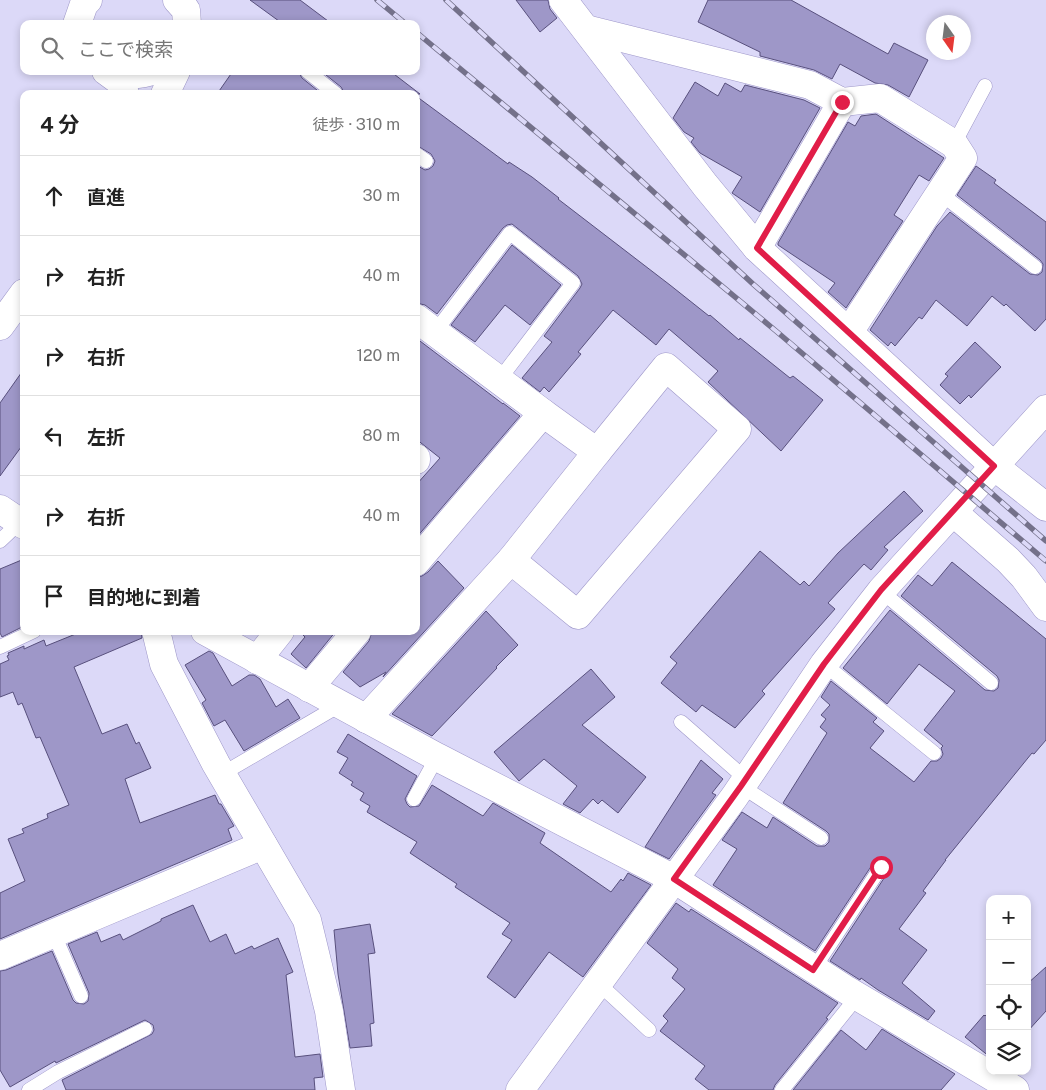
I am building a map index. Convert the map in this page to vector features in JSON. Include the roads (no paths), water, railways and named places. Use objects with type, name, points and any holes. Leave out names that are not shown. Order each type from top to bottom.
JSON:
[{"type":"street","points":[[78,20],[84,4],[88,0]]},
{"type":"street","points":[[177,0],[186,10],[187,20]]},
{"type":"street","points":[[563,0],[705,185],[757,248],[994,466],[1046,507]]},
{"type":"street","points":[[586,29],[810,85],[842,102],[880,98],[954,144],[963,158],[849,332]]},
{"type":"street","points":[[167,90],[174,75]]},
{"type":"street","points":[[757,248],[842,102]]},
{"type":"street","points":[[426,325],[597,452]]},
{"type":"street","points":[[366,719],[511,560],[666,367],[736,429],[578,615],[511,560]]},
{"type":"street","points":[[520,1090],[744,782],[824,664],[881,590],[1046,409]]},
{"type":"street","points":[[420,557],[542,413]]},
{"type":"street","points":[[952,512],[1024,577],[1046,607]]},
{"type":"street","points":[[157,635],[164,664],[222,774],[307,920],[328,1011],[341,1090]]},
{"type":"street","points":[[212,635],[437,757],[674,879],[813,970],[1015,1090]]},
{"type":"street","points":[[257,660],[277,635]]},
{"type":"street","points":[[309,688],[354,635]]},
{"type":"street","points":[[0,956],[53,932],[263,845]]},
{"type":"lane","points":[[117,82],[139,82],[162,75]]},
{"type":"lane","points":[[312,75],[331,90]]},
{"type":"lane","points":[[954,144],[985,86]]},
{"type":"lane","points":[[940,193],[1035,267]]},
{"type":"lane","points":[[426,325],[510,233],[573,282],[500,380]]},
{"type":"lane","points":[[0,541],[14,518]]},
{"type":"lane","points":[[881,590],[991,683]]},
{"type":"lane","points":[[0,646],[25,635]]},
{"type":"lane","points":[[824,664],[934,753]]},
{"type":"lane","points":[[222,774],[340,705]]},
{"type":"lane","points":[[681,722],[744,782],[821,838]]},
{"type":"lane","points":[[414,798],[437,757]]},
{"type":"lane","points":[[813,970],[881,867]]},
{"type":"lane","points":[[53,932],[81,996]]},
{"type":"lane","points":[[598,983],[649,1030]]},
{"type":"lane","points":[[782,1090],[857,997]]},
{"type":"lane","points":[[29,1090],[58,1072],[145,1030]]},
{"type":"railway","points":[[377,0],[401,20]]},
{"type":"railway","points":[[446,0],[753,284],[1046,541]]},
{"type":"railway","points":[[420,35],[776,331],[1046,561]]}]
